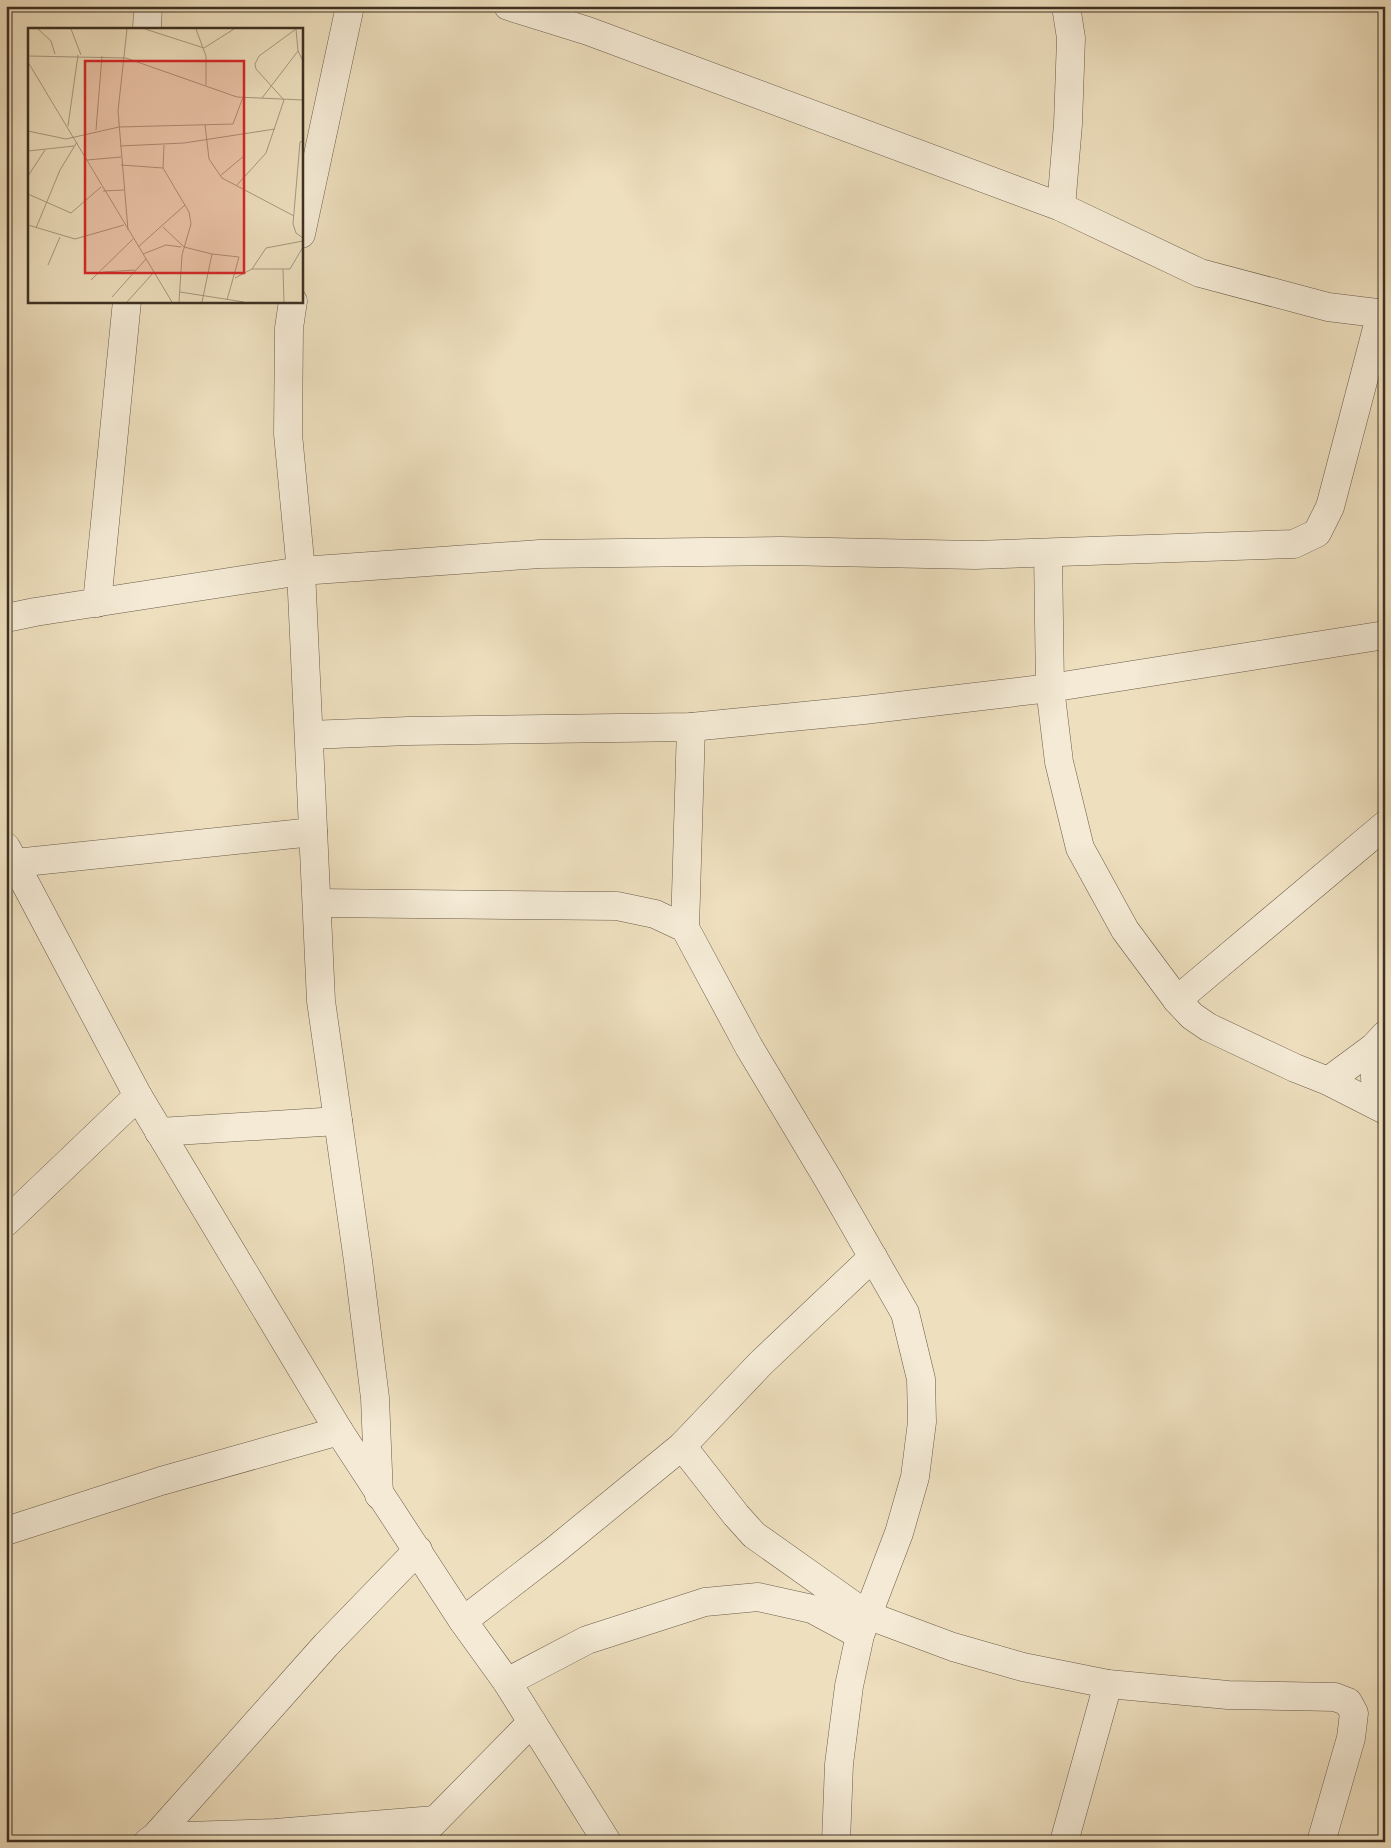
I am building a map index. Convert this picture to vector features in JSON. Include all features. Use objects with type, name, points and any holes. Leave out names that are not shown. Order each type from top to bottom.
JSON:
[{"type":"street","points":[[147,28],[148,6]]},
{"type":"street","points":[[302,229],[350,6]]},
{"type":"street","points":[[6,618],[301,571],[540,554],[781,551],[974,556],[1294,544],[1317,533],[1330,507],[1383,314],[1328,306],[1200,273],[1060,207],[588,31],[508,6]]},
{"type":"street","points":[[1060,207],[1068,124],[1071,38],[1066,6]]},
{"type":"street","points":[[97,603],[127,302]]},
{"type":"street","points":[[292,302],[289,328],[288,434],[301,571],[321,1001],[375,1398],[379,1495]]},
{"type":"street","points":[[1048,553],[1050,688],[1059,762],[1080,848],[1125,930],[1177,1000],[1192,1016],[1208,1027],[1380,1108],[1380,1041]]},
{"type":"street","points":[[309,735],[418,731],[691,727],[864,710],[1050,688],[1385,635]]},
{"type":"street","points":[[691,727],[685,928],[749,1047],[905,1313],[921,1379],[922,1422],[915,1477],[899,1533],[864,1625],[850,1686],[839,1764],[836,1842]]},
{"type":"street","points":[[1177,1000],[1385,825]]},
{"type":"street","points":[[313,832],[10,855],[138,1096],[339,1431],[463,1621],[507,1682],[604,1840]]},
{"type":"street","points":[[316,903],[617,906],[655,914],[685,928]]},
{"type":"street","points":[[1328,1082],[1380,1041]]},
{"type":"street","points":[[6,1222],[138,1096]]},
{"type":"street","points":[[159,1132],[338,1121]]},
{"type":"street","points":[[463,1621],[682,1446],[761,1363],[873,1257]]},
{"type":"street","points":[[6,1531],[161,1481],[339,1431]]},
{"type":"street","points":[[682,1446],[754,1535],[864,1625]]},
{"type":"street","points":[[152,1840],[326,1645],[418,1550]]},
{"type":"street","points":[[507,1682],[587,1640],[705,1602],[758,1597],[812,1609],[864,1625],[1023,1667],[1108,1684],[1228,1695],[1335,1697],[1348,1702],[1354,1712],[1351,1738],[1321,1842]]},
{"type":"street","points":[[1064,1842],[1108,1684]]},
{"type":"street","points":[[414,1842],[532,1722]]},
{"type":"street","points":[[152,1840],[275,1833],[435,1820]]}]
